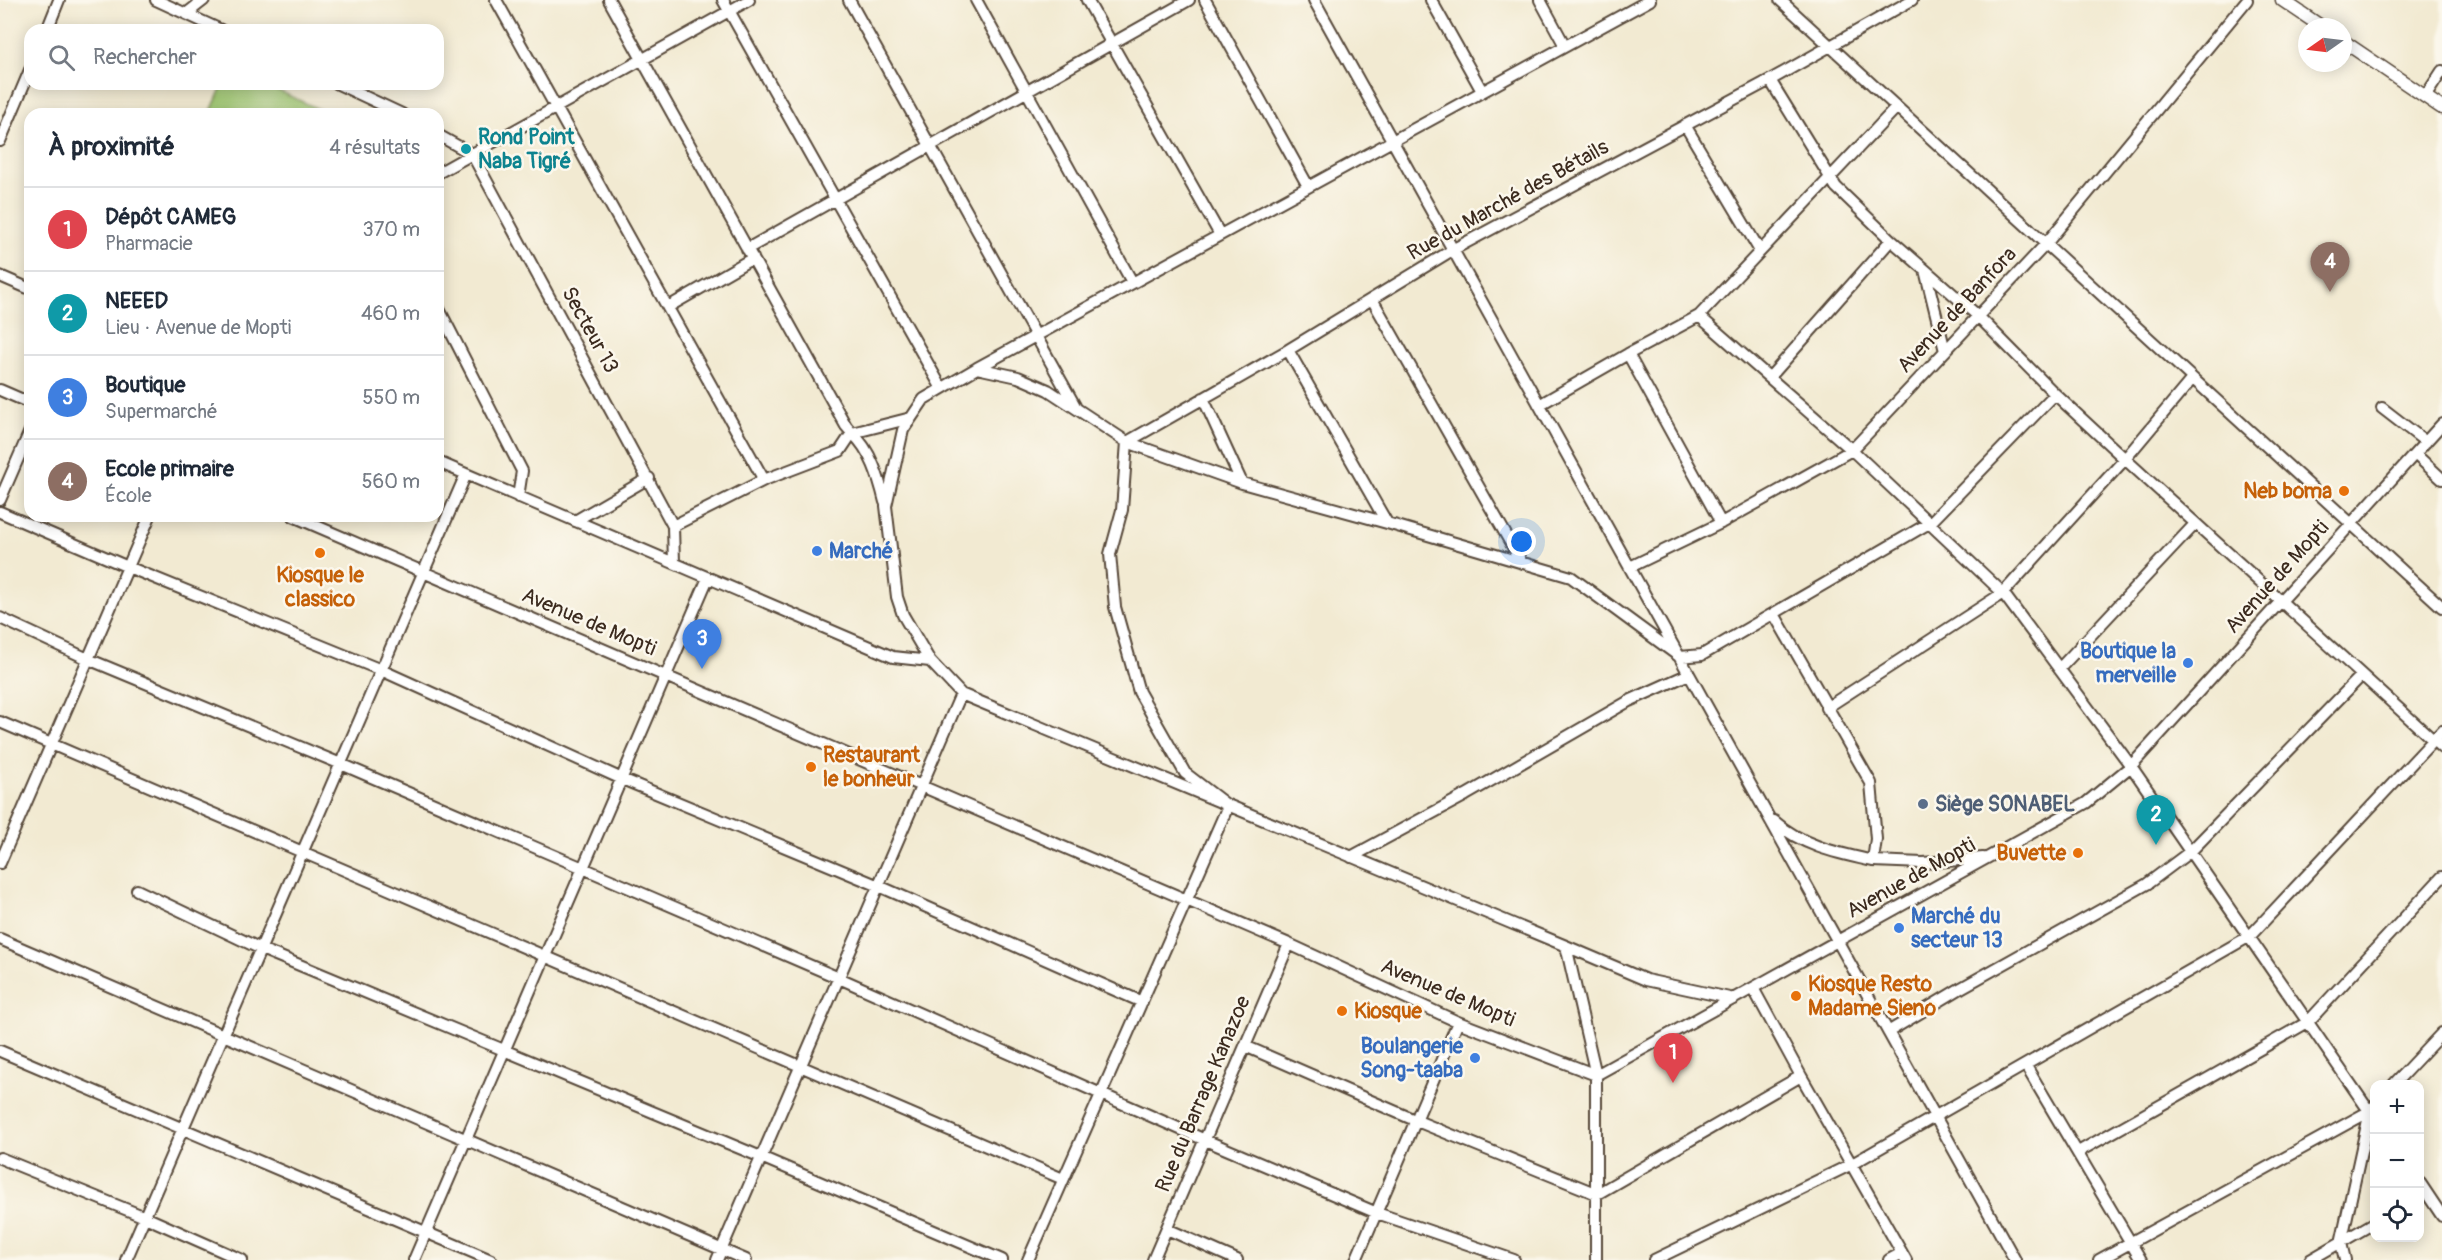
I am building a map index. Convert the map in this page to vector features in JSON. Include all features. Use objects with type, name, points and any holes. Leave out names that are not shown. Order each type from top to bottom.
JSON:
[{"type":"main road","points":[[2282,0],[2309,18]]},
{"type":"main road","points":[[2352,47],[2442,108]]},
{"type":"street","points":[[49,24],[59,0]]},
{"type":"street","points":[[156,0],[208,24]]},
{"type":"street","points":[[186,14],[204,0]]},
{"type":"street","points":[[496,0],[764,480]]},
{"type":"street","points":[[609,0],[852,433],[867,453],[879,477],[886,506],[897,597],[903,615],[930,661],[961,694],[1646,980],[1734,999]]},
{"type":"street","points":[[723,0],[941,387]]},
{"type":"street","points":[[444,170],[749,0]]},
{"type":"street","points":[[849,0],[1077,409]]},
{"type":"street","points":[[976,0],[1132,282]]},
{"type":"street","points":[[1087,0],[1219,234]]},
{"type":"street","points":[[668,307],[835,200],[1027,93],[1111,42],[1189,0]]},
{"type":"street","points":[[1205,0],[1308,186]]},
{"type":"street","points":[[1314,0],[2015,1260]]},
{"type":"street","points":[[1431,0],[1482,91]]},
{"type":"street","points":[[1539,0],[1565,46]]},
{"type":"street","points":[[886,506],[898,444],[903,430],[924,399],[941,387],[1650,0]]},
{"type":"street","points":[[1780,0],[2442,608]]},
{"type":"street","name":"Rue du Marché des Bétails","points":[[1127,442],[1288,350],[1454,249],[1770,80],[1912,0]]},
{"type":"street","name":"Avenue de Banfora","points":[[1630,567],[1721,523],[1852,450],[2045,245],[2247,0]]},
{"type":"street","points":[[2425,97],[2442,71]]},
{"type":"street","points":[[1770,80],[1836,187],[1891,240],[1978,316],[2055,394],[2195,524],[2438,744]]},
{"type":"street","points":[[0,141],[24,84]]},
{"type":"street","points":[[351,90],[388,108]]},
{"type":"street","points":[[1539,405],[1699,316],[1896,108]]},
{"type":"street","points":[[1685,125],[1760,251]]},
{"type":"street","points":[[444,138],[472,154]]},
{"type":"street","name":"Secteur 13","points":[[472,154],[673,526],[674,563]]},
{"type":"street","points":[[1770,377],[1891,240]]},
{"type":"street","points":[[1925,270],[1945,351]]},
{"type":"street","points":[[0,276],[24,286]]},
{"type":"street","points":[[1372,298],[1522,563]]},
{"type":"street","points":[[1699,316],[1852,450],[2003,593],[2131,766],[2370,1108]]},
{"type":"street","points":[[444,319],[522,471],[518,497]]},
{"type":"street","points":[[1288,350],[1387,523]]},
{"type":"street","points":[[1628,354],[1721,523]]},
{"type":"street","points":[[977,368],[1018,377],[1048,390],[1127,442],[1242,483],[1571,577],[1680,657],[1702,655],[1930,522],[2055,394]]},
{"type":"street","points":[[1826,708],[2003,593],[2125,459],[2192,379]]},
{"type":"street","points":[[0,390],[24,400]]},
{"type":"street","points":[[1203,398],[1242,483]]},
{"type":"street","points":[[2382,408],[2426,442]]},
{"type":"street","points":[[673,526],[764,480],[840,451],[852,433],[911,418]]},
{"type":"street","name":"Avenue de Mopti","points":[[307,522],[1289,944],[1458,1022],[1596,1075],[2086,803],[2131,766],[2442,424]]},
{"type":"street","points":[[1127,442],[1122,510],[1110,554],[1115,607],[1139,692],[1150,712],[1185,773],[1228,806]]},
{"type":"street","points":[[0,500],[24,445]]},
{"type":"street","points":[[2415,454],[2442,479]]},
{"type":"street","points":[[444,465],[893,657],[930,661]]},
{"type":"street","points":[[126,1260],[466,474]]},
{"type":"street","points":[[575,521],[649,478]]},
{"type":"street","points":[[0,512],[381,670],[622,778],[879,886],[1142,1002]]},
{"type":"street","points":[[0,863],[5,836],[52,744],[147,522]]},
{"type":"street","points":[[2060,668],[2195,524]]},
{"type":"street","points":[[414,1260],[708,578]]},
{"type":"street","points":[[1774,614],[1871,783],[1876,839],[1873,861]]},
{"type":"street","points":[[0,618],[88,659],[341,764],[583,870],[839,978],[1205,1140],[1377,1213],[1514,1260]]},
{"type":"street","points":[[1351,857],[1466,795],[1629,701],[1689,674]]},
{"type":"street","points":[[1888,1032],[1961,988],[2147,884],[2191,851],[2362,675]]},
{"type":"street","points":[[719,1255],[961,694]]},
{"type":"street","points":[[0,722],[1063,1179]]},
{"type":"street","points":[[1653,1260],[1852,1164],[1936,1118],[2250,936],[2438,744],[2442,731]]},
{"type":"street","points":[[1028,1260],[1185,899],[1228,806]]},
{"type":"street","points":[[1767,815],[1786,831],[1827,851],[1873,861],[1923,863],[1989,857]]},
{"type":"street","points":[[2078,1152],[2308,1022],[2442,877]]},
{"type":"street","points":[[137,890],[261,949],[1002,1260]]},
{"type":"street","points":[[0,939],[465,1141],[719,1255],[746,1260]]},
{"type":"street","name":"Rue du Barrage Kanazoe","points":[[1153,1260],[1289,944]]},
{"type":"street","points":[[1566,946],[1596,1075],[1596,1260]]},
{"type":"street","points":[[1753,988],[1904,1256],[1889,1260]]},
{"type":"street","points":[[1356,1260],[1458,1022]]},
{"type":"street","points":[[2398,1080],[2442,1033]]},
{"type":"street","points":[[1245,1046],[1417,1121],[1597,1194]]},
{"type":"street","points":[[0,1051],[491,1260]]},
{"type":"street","points":[[2026,1066],[2141,1260]]},
{"type":"street","points":[[1597,1194],[1801,1076]]},
{"type":"street","points":[[2099,1260],[2370,1114]]},
{"type":"street","points":[[2345,1260],[2341,1243],[2370,1124]]},
{"type":"street","points":[[0,1158],[243,1260]]},
{"type":"street","points":[[2424,1194],[2442,1216]]},
{"type":"street","points":[[2310,1260],[2370,1225]]},
{"type":"street","points":[[1167,1229],[1237,1260]]},
{"type":"green space","points":[[220,90],[277,90],[316,108],[213,108]]},
{"type":"place","name":"Rond Point Naba Tigré","points":[[466,149]]},
{"type":"place","name":"Ecole primaire","points":[[2330,292]]},
{"type":"place","name":"Neb boma","points":[[2344,491]]},
{"type":"place","name":"Marché","points":[[817,551]]},
{"type":"place","name":"Kiosque le classico","points":[[320,553]]},
{"type":"place","name":"Boutique la merveille","points":[[2188,663]]},
{"type":"place","name":"Boutique","points":[[702,669]]},
{"type":"place","name":"Restaurant le bonheur","points":[[811,767]]},
{"type":"place","name":"Siège SONABEL","points":[[1923,804]]},
{"type":"place","name":"NEEED","points":[[2156,845]]},
{"type":"place","name":"Buvette","points":[[2078,853]]},
{"type":"place","name":"Marché du secteur 13","points":[[1899,928]]},
{"type":"place","name":"Kiosque Resto Madame Sieno","points":[[1796,996]]},
{"type":"place","name":"Kiosque","points":[[1342,1011]]},
{"type":"place","name":"Boulangerie Song-taaba","points":[[1475,1058]]},
{"type":"place","name":"Dépôt CAMEG","points":[[1673,1083]]}]
